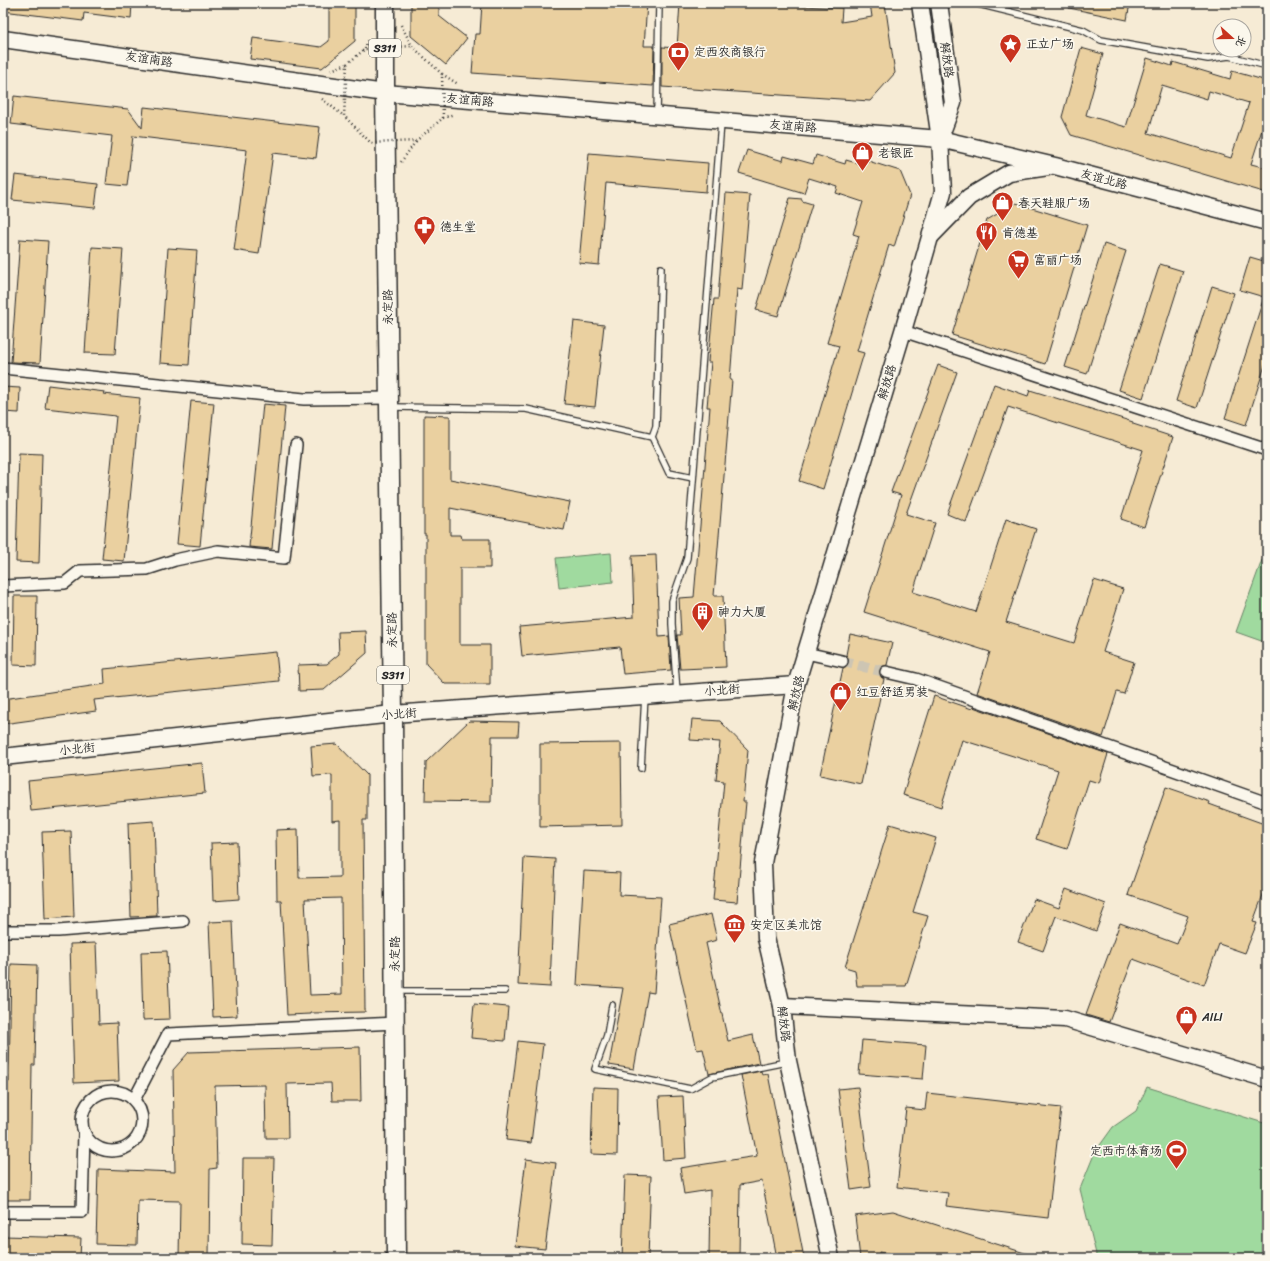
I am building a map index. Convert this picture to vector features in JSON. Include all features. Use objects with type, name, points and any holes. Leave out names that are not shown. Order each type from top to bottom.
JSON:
[{"type":"main road","name":"永定路","points":[[385,3],[394,714],[396,1258]]},
{"type":"main road","name":"解放路","points":[[831,1258],[788,1062],[782,1006],[766,938],[763,863],[796,685],[903,331],[943,192],[940,139],[923,3]]},
{"type":"main road","name":"解放路","points":[[939,3],[953,103],[940,139]]},
{"type":"main road","name":"友谊南路","points":[[3,38],[385,93],[940,139]]},
{"type":"main road","name":"友谊北路","points":[[940,139],[1055,166],[1267,222]]},
{"type":"main road","points":[[930,237],[969,197],[1008,173],[1055,166]]},
{"type":"main road","name":"小北街","points":[[3,757],[394,714],[796,685]]},
{"type":"main road","points":[[782,1006],[1065,1019],[1267,1079]]},
{"type":"street","points":[[903,331],[1267,450]]},
{"type":"street","points":[[3,368],[304,399],[390,402]]},
{"type":"street","points":[[3,586],[65,583],[80,571],[147,570],[175,560],[218,551],[284,558],[296,445]]},
{"type":"street","points":[[806,653],[842,661]]},
{"type":"street","points":[[886,672],[916,679],[1267,803]]},
{"type":"street","points":[[3,931],[58,931],[183,921]]},
{"type":"street","points":[[134,1100],[168,1034],[396,1023]]},
{"type":"street","points":[[3,1212],[82,1212],[84,1132],[82,1120],[84,1109],[91,1099],[101,1093],[113,1090],[124,1093],[134,1100],[141,1110],[143,1122],[140,1133],[134,1143],[124,1150],[112,1152],[100,1149],[90,1142],[84,1132]]},
{"type":"lane","points":[[657,115],[659,3]]},
{"type":"lane","points":[[974,3],[1083,30],[1101,40],[1208,59],[1229,56],[1267,66]]},
{"type":"lane","points":[[677,693],[672,624],[672,601],[687,558],[722,120]]},
{"type":"lane","points":[[661,268],[656,426],[652,437],[669,473],[693,478]]},
{"type":"lane","points":[[390,402],[526,409],[652,437]]},
{"type":"lane","points":[[642,768],[645,696]]},
{"type":"lane","points":[[396,991],[505,991]]},
{"type":"lane","points":[[612,1005],[607,1035],[595,1069],[690,1089],[712,1077],[788,1062]]},
{"type":"path","points":[[412,46],[442,74],[443,118],[416,141],[371,143],[344,116],[347,64],[365,49],[412,46]]},
{"type":"green space","points":[[611,553],[613,582],[559,588],[556,558]]},
{"type":"green space","points":[[1262,560],[1267,562],[1267,643],[1236,632]]},
{"type":"green space","name":"定西市体育场","points":[[1147,1087],[1267,1124],[1267,1258],[1095,1258],[1096,1254],[1080,1189],[1095,1152],[1113,1127],[1136,1111]]},
{"type":"building","points":[[3,3],[132,3],[131,19],[84,13],[83,21],[3,11]]},
{"type":"building","points":[[329,3],[355,3],[355,41],[322,68],[250,59],[253,38],[321,47],[329,41]]},
{"type":"building","points":[[411,3],[439,3],[439,16],[467,38],[446,65],[411,36]]},
{"type":"building","points":[[482,3],[647,3],[644,46],[654,46],[653,86],[472,73],[475,34],[480,34]]},
{"type":"building","points":[[680,3],[743,3],[842,8],[841,22],[872,17],[870,3],[885,3],[895,73],[870,101],[662,87],[662,47],[677,48]]},
{"type":"building","points":[[1069,3],[1130,3],[1127,20],[1069,8]]},
{"type":"building","points":[[1081,48],[1103,54],[1086,115],[1126,127],[1147,58],[1172,66],[1173,62],[1230,79],[1232,71],[1267,81],[1267,114],[1251,164],[1267,168],[1267,193],[1071,135],[1062,117]],"holes":[[[1162,85],[1207,99],[1209,91],[1249,103],[1231,158],[1148,133]]]},
{"type":"building","points":[[14,96],[128,109],[142,128],[144,107],[320,127],[316,158],[273,153],[259,254],[234,250],[247,150],[133,136],[127,186],[106,184],[112,136],[11,124]]},
{"type":"building","points":[[747,150],[783,161],[784,156],[813,164],[816,155],[845,164],[846,160],[863,165],[865,160],[900,171],[910,195],[894,247],[889,245],[857,351],[864,353],[823,489],[799,481],[839,346],[827,343],[859,236],[853,234],[863,202],[836,193],[838,187],[809,178],[804,193],[739,173]]},
{"type":"building","points":[[589,153],[708,163],[706,192],[606,183],[599,265],[579,263]]},
{"type":"building","points":[[15,175],[98,184],[95,208],[12,200]]},
{"type":"building","points":[[726,193],[750,195],[742,290],[737,289],[730,380],[732,380],[714,596],[723,596],[726,667],[680,669],[677,635],[681,635],[679,598],[694,597],[710,407],[707,407],[711,362],[708,362],[714,299],[718,299]]},
{"type":"building","points":[[790,198],[802,199],[802,201],[812,204],[778,316],[756,310]]},
{"type":"building","name":"富丽广场","points":[[1016,203],[1087,225],[1045,364],[952,335],[987,220]]},
{"type":"building","points":[[20,239],[48,241],[40,363],[11,362]]},
{"type":"building","points":[[1104,244],[1126,251],[1087,374],[1065,367]]},
{"type":"building","points":[[92,247],[123,249],[115,354],[85,353]]},
{"type":"building","points":[[168,248],[197,250],[189,365],[160,363]]},
{"type":"building","points":[[1250,257],[1267,262],[1267,359],[1246,425],[1225,418],[1264,297],[1240,290]]},
{"type":"building","points":[[1160,264],[1183,271],[1143,398],[1119,390]]},
{"type":"building","points":[[1212,286],[1234,293],[1197,408],[1176,401]]},
{"type":"building","points":[[574,321],[604,325],[595,407],[564,404]]},
{"type":"building","points":[[938,365],[957,372],[906,514],[935,523],[913,592],[976,612],[1006,519],[1036,529],[1006,622],[1074,643],[1094,580],[1123,589],[1103,652],[1134,662],[1124,694],[1117,692],[1103,737],[977,693],[990,652],[864,612],[901,495],[891,492]]},
{"type":"building","points":[[994,384],[1028,396],[1030,390],[1133,422],[1133,424],[1173,437],[1144,527],[1121,519],[1143,450],[1008,407],[966,522],[947,514]]},
{"type":"building","points":[[48,385],[140,398],[124,561],[102,559],[116,416],[45,408]]},
{"type":"building","points":[[3,387],[20,388],[19,413],[3,412]]},
{"type":"building","points":[[191,401],[214,403],[200,546],[177,544]]},
{"type":"building","points":[[263,404],[285,406],[272,549],[249,547]]},
{"type":"building","points":[[424,415],[450,416],[450,479],[570,502],[564,530],[450,508],[450,535],[461,535],[462,539],[490,539],[490,568],[460,568],[460,645],[490,645],[490,684],[445,684],[426,664]]},
{"type":"building","points":[[19,453],[42,454],[39,563],[16,562]]},
{"type":"building","points":[[656,555],[659,637],[669,636],[671,670],[623,674],[620,647],[522,656],[519,627],[634,617],[632,556]]},
{"type":"building","points":[[14,596],[37,596],[36,666],[13,665]]},
{"type":"building","points":[[366,631],[367,653],[324,690],[299,691],[298,665],[327,664],[339,654],[338,632]]},
{"type":"building","points":[[850,634],[892,643],[887,665],[881,667],[879,671],[881,677],[884,679],[861,784],[820,775],[843,668],[847,666],[849,662],[846,655]]},
{"type":"building","points":[[276,652],[279,681],[94,700],[96,711],[3,724],[3,699],[105,684],[104,669]]},
{"type":"building","points":[[934,696],[972,709],[973,707],[1108,754],[1099,783],[1089,780],[1067,849],[1036,839],[1058,770],[962,740],[941,807],[903,795]]},
{"type":"building","points":[[692,719],[720,721],[748,750],[743,802],[746,802],[737,902],[713,900],[724,781],[716,780],[720,742],[690,740]]},
{"type":"building","points":[[469,721],[519,722],[518,736],[492,736],[491,802],[425,801],[426,762]]},
{"type":"building","points":[[621,743],[622,825],[540,827],[540,744]]},
{"type":"building","points":[[337,744],[367,775],[367,820],[363,820],[365,1012],[287,1015],[281,900],[277,900],[276,830],[298,829],[299,878],[340,877],[340,820],[332,821],[332,775],[313,776],[311,746]],"holes":[[[341,898],[342,994],[310,995],[305,899]]]},
{"type":"building","points":[[202,763],[205,793],[31,811],[28,781]]},
{"type":"building","points":[[1166,787],[1210,802],[1209,804],[1267,825],[1267,884],[1253,922],[1257,923],[1245,953],[1219,944],[1204,985],[1133,959],[1109,1022],[1086,1015],[1120,923],[1177,944],[1188,916],[1128,895]]},
{"type":"building","points":[[154,821],[157,916],[131,917],[128,823]]},
{"type":"building","points":[[890,824],[936,838],[913,912],[928,916],[906,986],[857,986],[855,970],[845,967]]},
{"type":"building","points":[[71,831],[74,917],[45,919],[42,832]]},
{"type":"building","points":[[237,842],[239,899],[213,901],[211,843]]},
{"type":"building","points":[[524,857],[555,859],[550,987],[518,985]]},
{"type":"building","points":[[584,871],[620,873],[619,895],[661,897],[654,993],[648,992],[634,1069],[609,1065],[623,988],[577,985]]},
{"type":"building","points":[[1066,889],[1106,904],[1096,931],[1056,916],[1043,951],[1018,942],[1034,899],[1059,908]]},
{"type":"building","points":[[711,914],[717,940],[706,943],[728,1041],[753,1035],[759,1063],[709,1074],[703,1049],[697,1050],[669,924]]},
{"type":"building","points":[[233,921],[237,1016],[213,1017],[209,922]]},
{"type":"building","points":[[96,943],[99,1024],[117,1023],[119,1081],[74,1083],[70,944]]},
{"type":"building","points":[[167,951],[170,1019],[143,1020],[141,952]]},
{"type":"building","points":[[11,964],[37,965],[35,1065],[32,1065],[30,1200],[3,1200],[3,1082],[9,1082]]},
{"type":"building","points":[[474,1004],[508,1007],[505,1041],[471,1038]]},
{"type":"building","points":[[862,1040],[926,1045],[923,1079],[859,1074]]},
{"type":"building","points":[[518,1041],[543,1044],[531,1143],[506,1140]]},
{"type":"building","points":[[360,1047],[361,1101],[332,1101],[331,1083],[287,1084],[288,1138],[266,1138],[265,1085],[215,1086],[217,1168],[210,1169],[209,1258],[179,1258],[180,1201],[138,1200],[137,1245],[96,1244],[98,1169],[175,1172],[173,1070],[189,1052]]},
{"type":"building","points":[[761,1071],[762,1075],[768,1074],[804,1258],[777,1258],[762,1181],[740,1185],[739,1258],[709,1258],[710,1190],[684,1194],[680,1168],[757,1156],[741,1075]]},
{"type":"building","points":[[593,1087],[618,1088],[617,1155],[591,1154]]},
{"type":"building","points":[[858,1087],[871,1187],[851,1190],[838,1089]]},
{"type":"building","points":[[927,1093],[1061,1108],[1048,1218],[946,1206],[948,1193],[897,1187],[906,1108],[925,1110]]},
{"type":"building","points":[[683,1096],[686,1158],[663,1160],[659,1097]]},
{"type":"building","points":[[243,1158],[274,1158],[272,1245],[242,1244]]},
{"type":"building","points":[[526,1159],[556,1163],[545,1249],[515,1246]]},
{"type":"building","points":[[625,1175],[651,1176],[648,1258],[622,1258]]},
{"type":"building","points":[[893,1211],[1034,1256],[1034,1258],[906,1258],[879,1252],[880,1258],[860,1258],[855,1216]]},
{"type":"building","points":[[3,1236],[81,1238],[80,1258],[3,1258]]},
{"type":"tunnel","points":[[842,661],[886,672]]},
{"type":"place","name":"正立广场","points":[[1011,64]]},
{"type":"place","name":"定西农商银行","points":[[679,72]]},
{"type":"place","name":"老银匠","points":[[862,172]]},
{"type":"place","name":"春天鞋服广场","points":[[1003,222]]},
{"type":"place","name":"德生堂","points":[[424,246]]},
{"type":"place","name":"肯德基","points":[[986,252]]},
{"type":"place","name":"富丽广场","points":[[1019,280]]},
{"type":"place","name":"神力大厦","points":[[703,632]]},
{"type":"place","name":"红豆舒适男装","points":[[841,712]]},
{"type":"place","name":"安定区美术馆","points":[[735,944]]},
{"type":"place","name":"AILI","points":[[1187,1036]]},
{"type":"place","name":"定西市体育场","points":[[1177,1170]]}]
